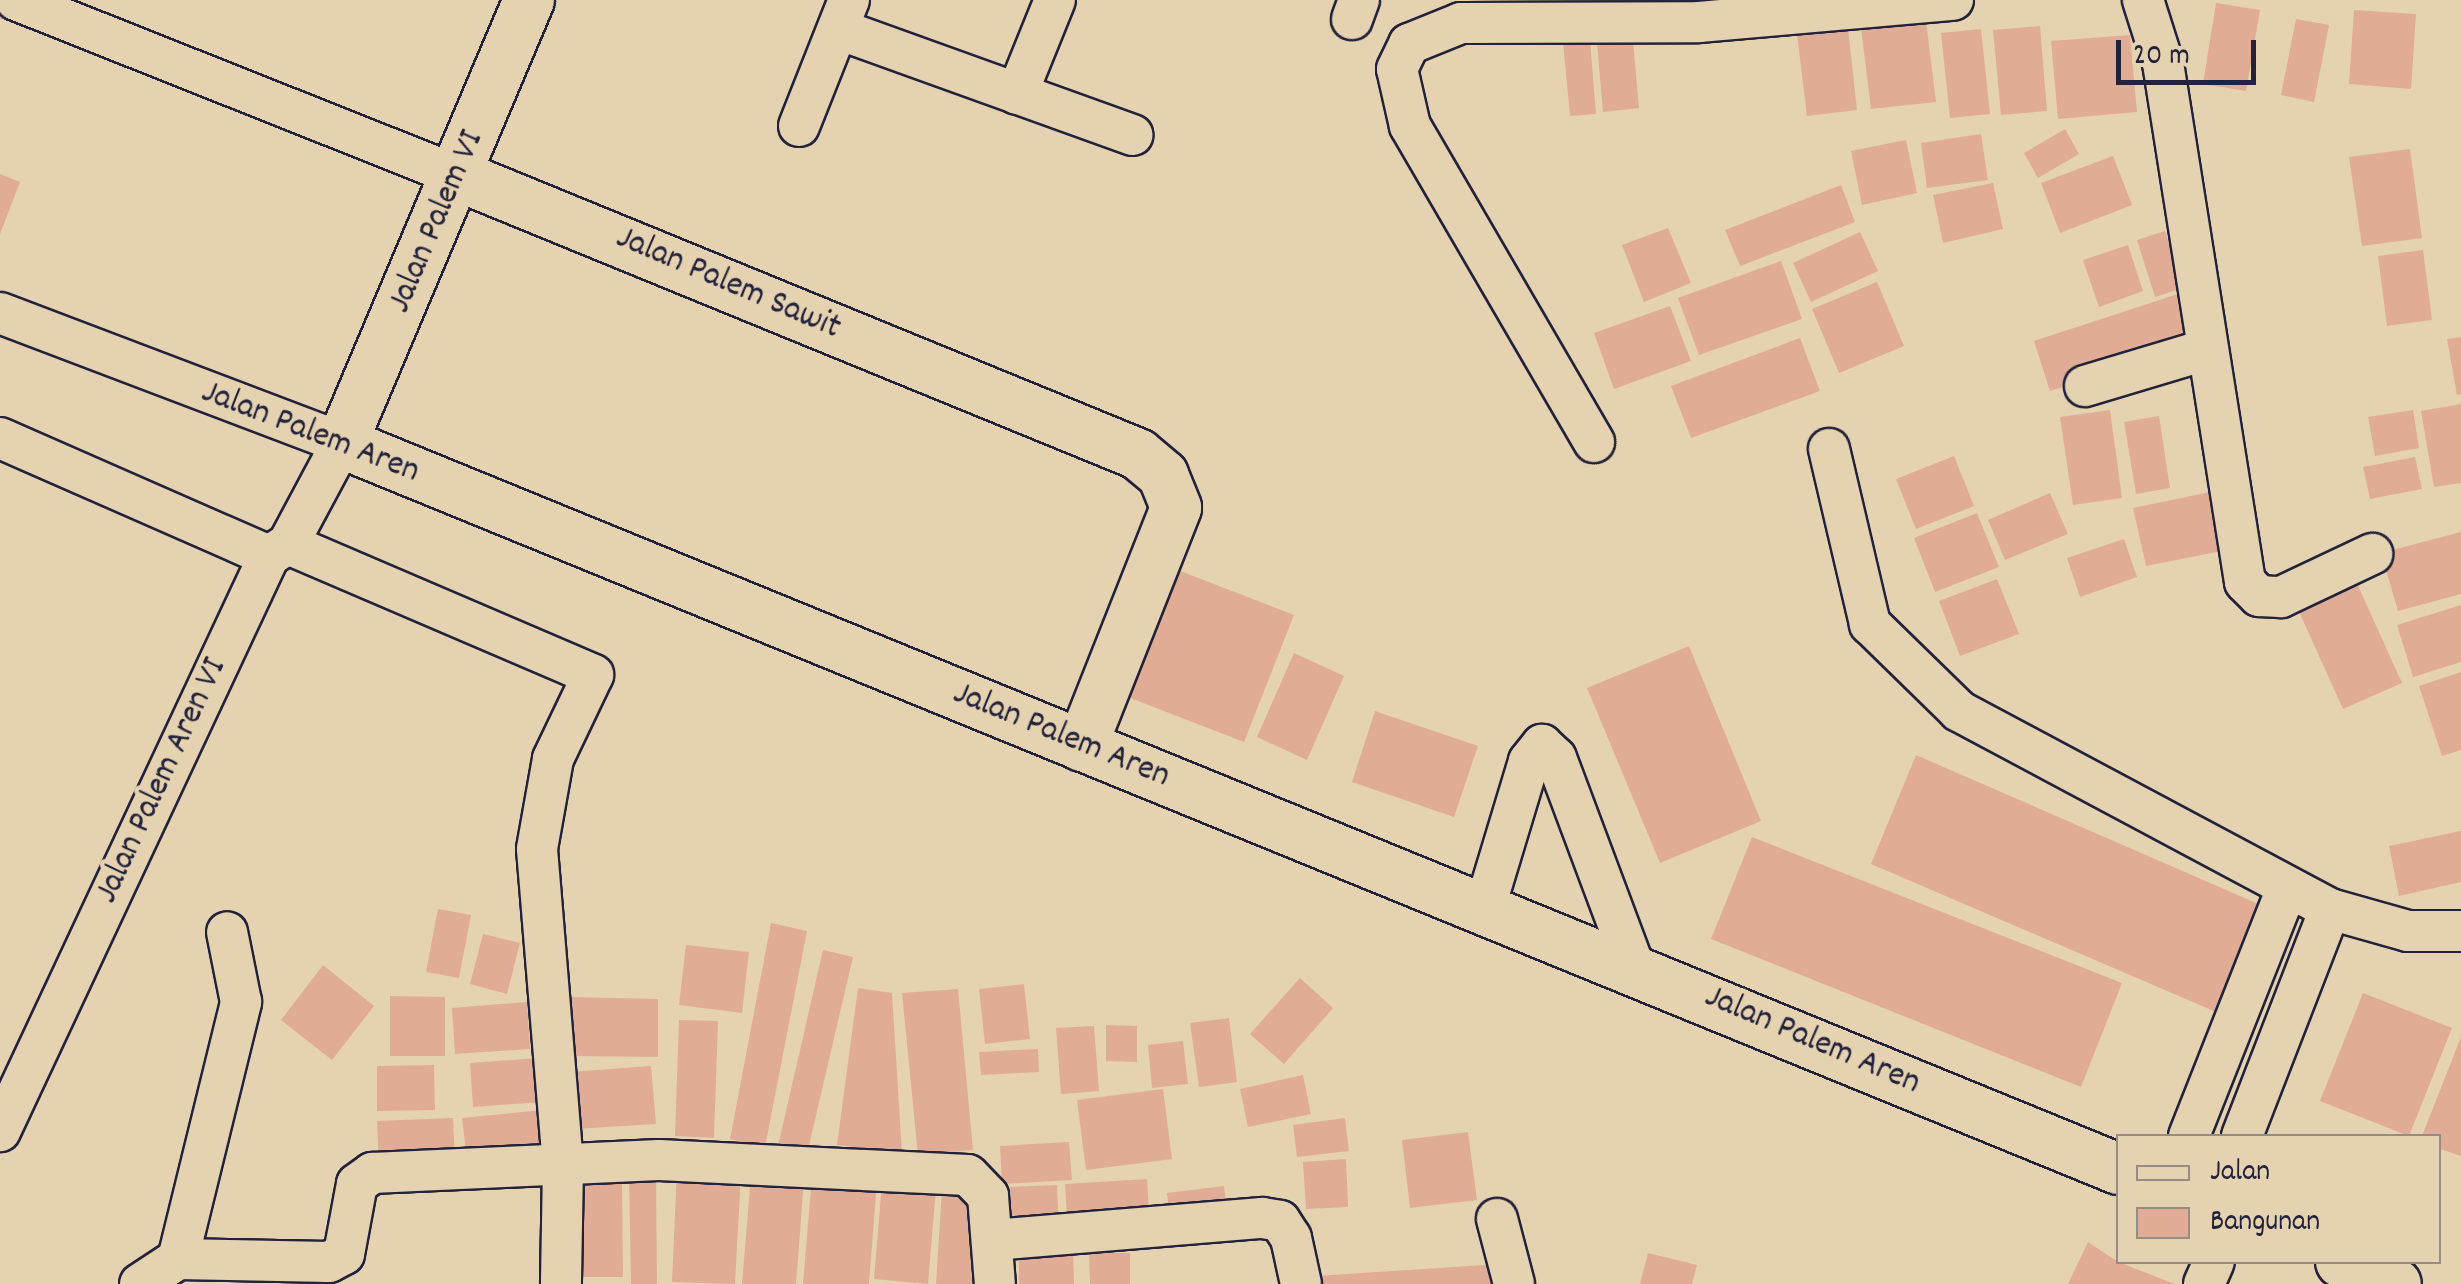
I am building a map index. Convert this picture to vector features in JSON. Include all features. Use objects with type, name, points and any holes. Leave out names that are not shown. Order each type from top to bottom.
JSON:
[{"type":"street","name":"Jalan Palem Sawit","points":[[16,0],[459,176],[1138,454],[1163,475],[1176,508],[1082,746]]},
{"type":"street","name":"Jalan Palem VI","points":[[342,443],[459,176],[529,0]]},
{"type":"street","points":[[1017,94],[1055,0]]},
{"type":"street","points":[[1594,442],[1410,126],[1396,69],[1409,44],[1461,24],[1699,22],[1953,0]]},
{"type":"street","points":[[2143,0],[2163,64],[2208,349],[2252,590],[2281,597],[2372,554]]},
{"type":"street","points":[[799,126],[844,14],[1017,94],[1133,136]]},
{"type":"street","name":"Jalan Palem Aren","points":[[0,313],[342,443],[2116,1168]]},
{"type":"street","points":[[2085,386],[2208,349]]},
{"type":"street","points":[[0,438],[593,675],[554,759],[536,849],[563,1166],[561,1284]]},
{"type":"street","name":"Jalan Palem Aren VI","points":[[0,1131],[13,1063],[279,550],[342,443]]},
{"type":"street","points":[[1829,449],[1857,596],[1893,653],[1958,711],[2042,762],[2330,909],[2408,932],[2461,930]]},
{"type":"street","points":[[1485,907],[1529,761],[1542,746],[1556,758],[1634,968]]},
{"type":"street","points":[[2190,1134],[2287,889]]},
{"type":"street","points":[[2243,1134],[2330,909]]},
{"type":"street","points":[[178,1259],[241,1002],[227,932]]},
{"type":"street","points":[[140,1284],[178,1259],[329,1262],[344,1254],[357,1184],[372,1173],[783,1162],[968,1175],[986,1188],[995,1284]]},
{"type":"street","points":[[993,1240],[1262,1218],[1280,1221],[1292,1238],[1301,1284]]},
{"type":"street","points":[[1497,1219],[1514,1284]]},
{"type":"street","points":[[2346,1264],[2396,1284]]},
{"type":"building","points":[[2216,3],[2260,10],[2246,91],[2203,84]]},
{"type":"building","points":[[2354,10],[2416,14],[2411,89],[2349,84]]},
{"type":"building","points":[[2296,19],[2329,25],[2314,102],[2281,95]]},
{"type":"building","points":[[1926,21],[1936,102],[1871,109],[1861,28]]},
{"type":"building","points":[[2040,26],[2047,111],[2001,115],[1993,30]]},
{"type":"building","points":[[1848,28],[1857,110],[1807,116],[1797,34]]},
{"type":"building","points":[[1981,29],[1990,114],[1950,118],[1941,33]]},
{"type":"building","points":[[2130,35],[2137,112],[2058,119],[2051,41]]},
{"type":"building","points":[[1590,40],[1596,114],[1570,116],[1563,42]]},
{"type":"building","points":[[1633,40],[1639,108],[1603,112],[1597,43]]},
{"type":"building","points":[[2065,129],[2079,154],[2038,178],[2024,153]]},
{"type":"building","points":[[1981,134],[1988,180],[1927,188],[1921,143]]},
{"type":"building","points":[[1906,140],[1917,193],[1862,205],[1851,151]]},
{"type":"building","points":[[2410,149],[2422,238],[2362,246],[2349,157]]},
{"type":"building","points":[[2113,156],[2132,205],[2060,233],[2041,183]]},
{"type":"building","points":[[0,174],[20,182],[0,234]]},
{"type":"building","points":[[1993,183],[2003,229],[1943,243],[1933,195]]},
{"type":"building","points":[[1841,185],[1855,222],[1740,266],[1725,230]]},
{"type":"building","points":[[1668,228],[1691,283],[1644,302],[1622,245]]},
{"type":"building","points":[[2165,231],[2183,288],[2155,297],[2137,240]]},
{"type":"building","points":[[1860,232],[1878,271],[1811,302],[1793,263]]},
{"type":"building","points":[[2128,245],[2143,291],[2099,307],[2083,260]]},
{"type":"building","points":[[2423,250],[2432,320],[2387,326],[2378,256]]},
{"type":"building","points":[[1781,261],[1802,319],[1699,355],[1678,298]]},
{"type":"building","points":[[1877,282],[1904,346],[1839,373],[1812,309]]},
{"type":"building","points":[[2181,293],[2197,343],[2050,391],[2034,341]]},
{"type":"building","points":[[1670,306],[1691,361],[1614,389],[1594,333]]},
{"type":"building","points":[[2461,337],[2461,394],[2457,395],[2447,339]]},
{"type":"building","points":[[1800,338],[1820,391],[1691,438],[1671,386]]},
{"type":"building","points":[[2461,404],[2461,483],[2434,487],[2421,411]]},
{"type":"building","points":[[2110,410],[2122,498],[2073,505],[2060,417]]},
{"type":"building","points":[[2413,410],[2419,448],[2375,456],[2368,417]]},
{"type":"building","points":[[2159,416],[2170,488],[2136,494],[2124,422]]},
{"type":"building","points":[[1954,456],[1974,506],[1916,529],[1896,479]]},
{"type":"building","points":[[2415,457],[2422,489],[2370,499],[2363,467]]},
{"type":"building","points":[[2215,491],[2227,550],[2146,566],[2133,508]]},
{"type":"building","points":[[2050,493],[2068,534],[2005,560],[1988,520]]},
{"type":"building","points":[[1977,513],[1999,567],[1935,592],[1914,538]]},
{"type":"building","points":[[2461,532],[2461,594],[2398,611],[2381,553]]},
{"type":"building","points":[[2124,539],[2137,577],[2080,597],[2067,558]]},
{"type":"building","points":[[1170,567],[1294,615],[1244,742],[1120,694]]},
{"type":"building","points":[[1997,579],[2019,634],[1960,656],[1939,601]]},
{"type":"building","points":[[2355,579],[2402,683],[2343,709],[2296,605]]},
{"type":"building","points":[[2461,605],[2461,662],[2413,677],[2397,625]]},
{"type":"building","points":[[1689,646],[1761,821],[1660,863],[1587,688]]},
{"type":"building","points":[[1294,653],[1344,676],[1307,760],[1257,737]]},
{"type":"building","points":[[2461,672],[2461,750],[2442,756],[2419,686]]},
{"type":"building","points":[[1375,711],[1478,746],[1454,817],[1352,782]]},
{"type":"building","points":[[1916,755],[2263,906],[2216,1012],[1871,864]]},
{"type":"building","points":[[2461,831],[2461,882],[2399,896],[2389,846]]},
{"type":"building","points":[[1752,837],[2122,983],[2081,1087],[1711,939]]},
{"type":"building","points":[[438,909],[471,915],[459,978],[426,972]]},
{"type":"building","points":[[771,923],[807,931],[765,1147],[730,1139]]},
{"type":"building","points":[[483,934],[520,943],[507,994],[470,984]]},
{"type":"building","points":[[686,945],[749,952],[742,1013],[679,1005]]},
{"type":"building","points":[[823,950],[853,957],[807,1154],[778,1146]]},
{"type":"building","points":[[323,965],[374,1006],[332,1060],[281,1020]]},
{"type":"building","points":[[1300,978],[1333,1008],[1284,1064],[1250,1034]]},
{"type":"building","points":[[1024,984],[1030,1039],[985,1044],[979,989]]},
{"type":"building","points":[[858,988],[892,993],[902,1153],[837,1145]]},
{"type":"building","points":[[958,989],[973,1150],[918,1155],[902,993]]},
{"type":"building","points":[[2363,993],[2452,1028],[2410,1134],[2320,1101]]},
{"type":"building","points":[[390,996],[445,997],[445,1056],[390,1056]]},
{"type":"building","points":[[572,997],[658,999],[658,1057],[571,1056]]},
{"type":"building","points":[[527,1002],[530,1049],[455,1054],[452,1008]]},
{"type":"building","points":[[1229,1018],[1237,1082],[1199,1087],[1190,1023]]},
{"type":"building","points":[[679,1020],[718,1021],[714,1138],[675,1136]]},
{"type":"building","points":[[1106,1025],[1137,1026],[1137,1062],[1106,1061]]},
{"type":"building","points":[[1094,1026],[1099,1091],[1061,1094],[1056,1028]]},
{"type":"building","points":[[2461,1037],[2461,1156],[2441,1149],[2441,1134],[2423,1134]]},
{"type":"building","points":[[1183,1041],[1188,1084],[1152,1088],[1148,1045]]},
{"type":"building","points":[[1038,1049],[1039,1072],[981,1075],[979,1052]]},
{"type":"building","points":[[539,1058],[542,1102],[473,1107],[470,1063]]},
{"type":"building","points":[[434,1065],[435,1110],[377,1111],[377,1066]]},
{"type":"building","points":[[651,1066],[656,1124],[574,1129],[570,1072]]},
{"type":"building","points":[[1303,1075],[1311,1114],[1248,1127],[1240,1089]]},
{"type":"building","points":[[1163,1089],[1172,1159],[1086,1170],[1077,1100]]},
{"type":"building","points":[[542,1110],[546,1152],[467,1160],[462,1118]]},
{"type":"building","points":[[453,1118],[455,1162],[379,1166],[377,1121]]},
{"type":"building","points":[[1345,1118],[1349,1151],[1297,1157],[1293,1125]]},
{"type":"building","points":[[1468,1132],[1477,1200],[1410,1208],[1402,1140]]},
{"type":"building","points":[[1069,1142],[1072,1180],[1002,1184],[1000,1146]]},
{"type":"building","points":[[1346,1159],[1348,1207],[1306,1209],[1303,1162]]},
{"type":"building","points":[[677,1169],[741,1172],[735,1284],[672,1282]]},
{"type":"building","points":[[751,1175],[804,1180],[796,1284],[742,1284]]},
{"type":"building","points":[[622,1176],[623,1277],[573,1277],[571,1177]]},
{"type":"building","points":[[812,1176],[877,1181],[869,1284],[803,1284]]},
{"type":"building","points":[[629,1177],[656,1177],[657,1284],[631,1284]]},
{"type":"building","points":[[1147,1179],[1150,1226],[1068,1232],[1065,1184]]},
{"type":"building","points":[[882,1183],[936,1188],[928,1284],[874,1279]]},
{"type":"building","points":[[1057,1185],[1059,1235],[1011,1236],[1010,1187]]},
{"type":"building","points":[[1224,1186],[1228,1218],[1171,1225],[1167,1193]]},
{"type":"building","points":[[942,1190],[984,1193],[978,1284],[936,1284]]},
{"type":"building","points":[[2088,1242],[2116,1264],[2175,1284],[2068,1284]]},
{"type":"building","points":[[1019,1248],[1073,1248],[1074,1284],[1019,1284]]},
{"type":"building","points":[[1089,1253],[1130,1253],[1130,1284],[1090,1284]]},
{"type":"building","points":[[1648,1253],[1697,1265],[1692,1284],[1640,1284]]},
{"type":"building","points":[[1500,1264],[1501,1284],[1317,1284],[1316,1276]]}]
